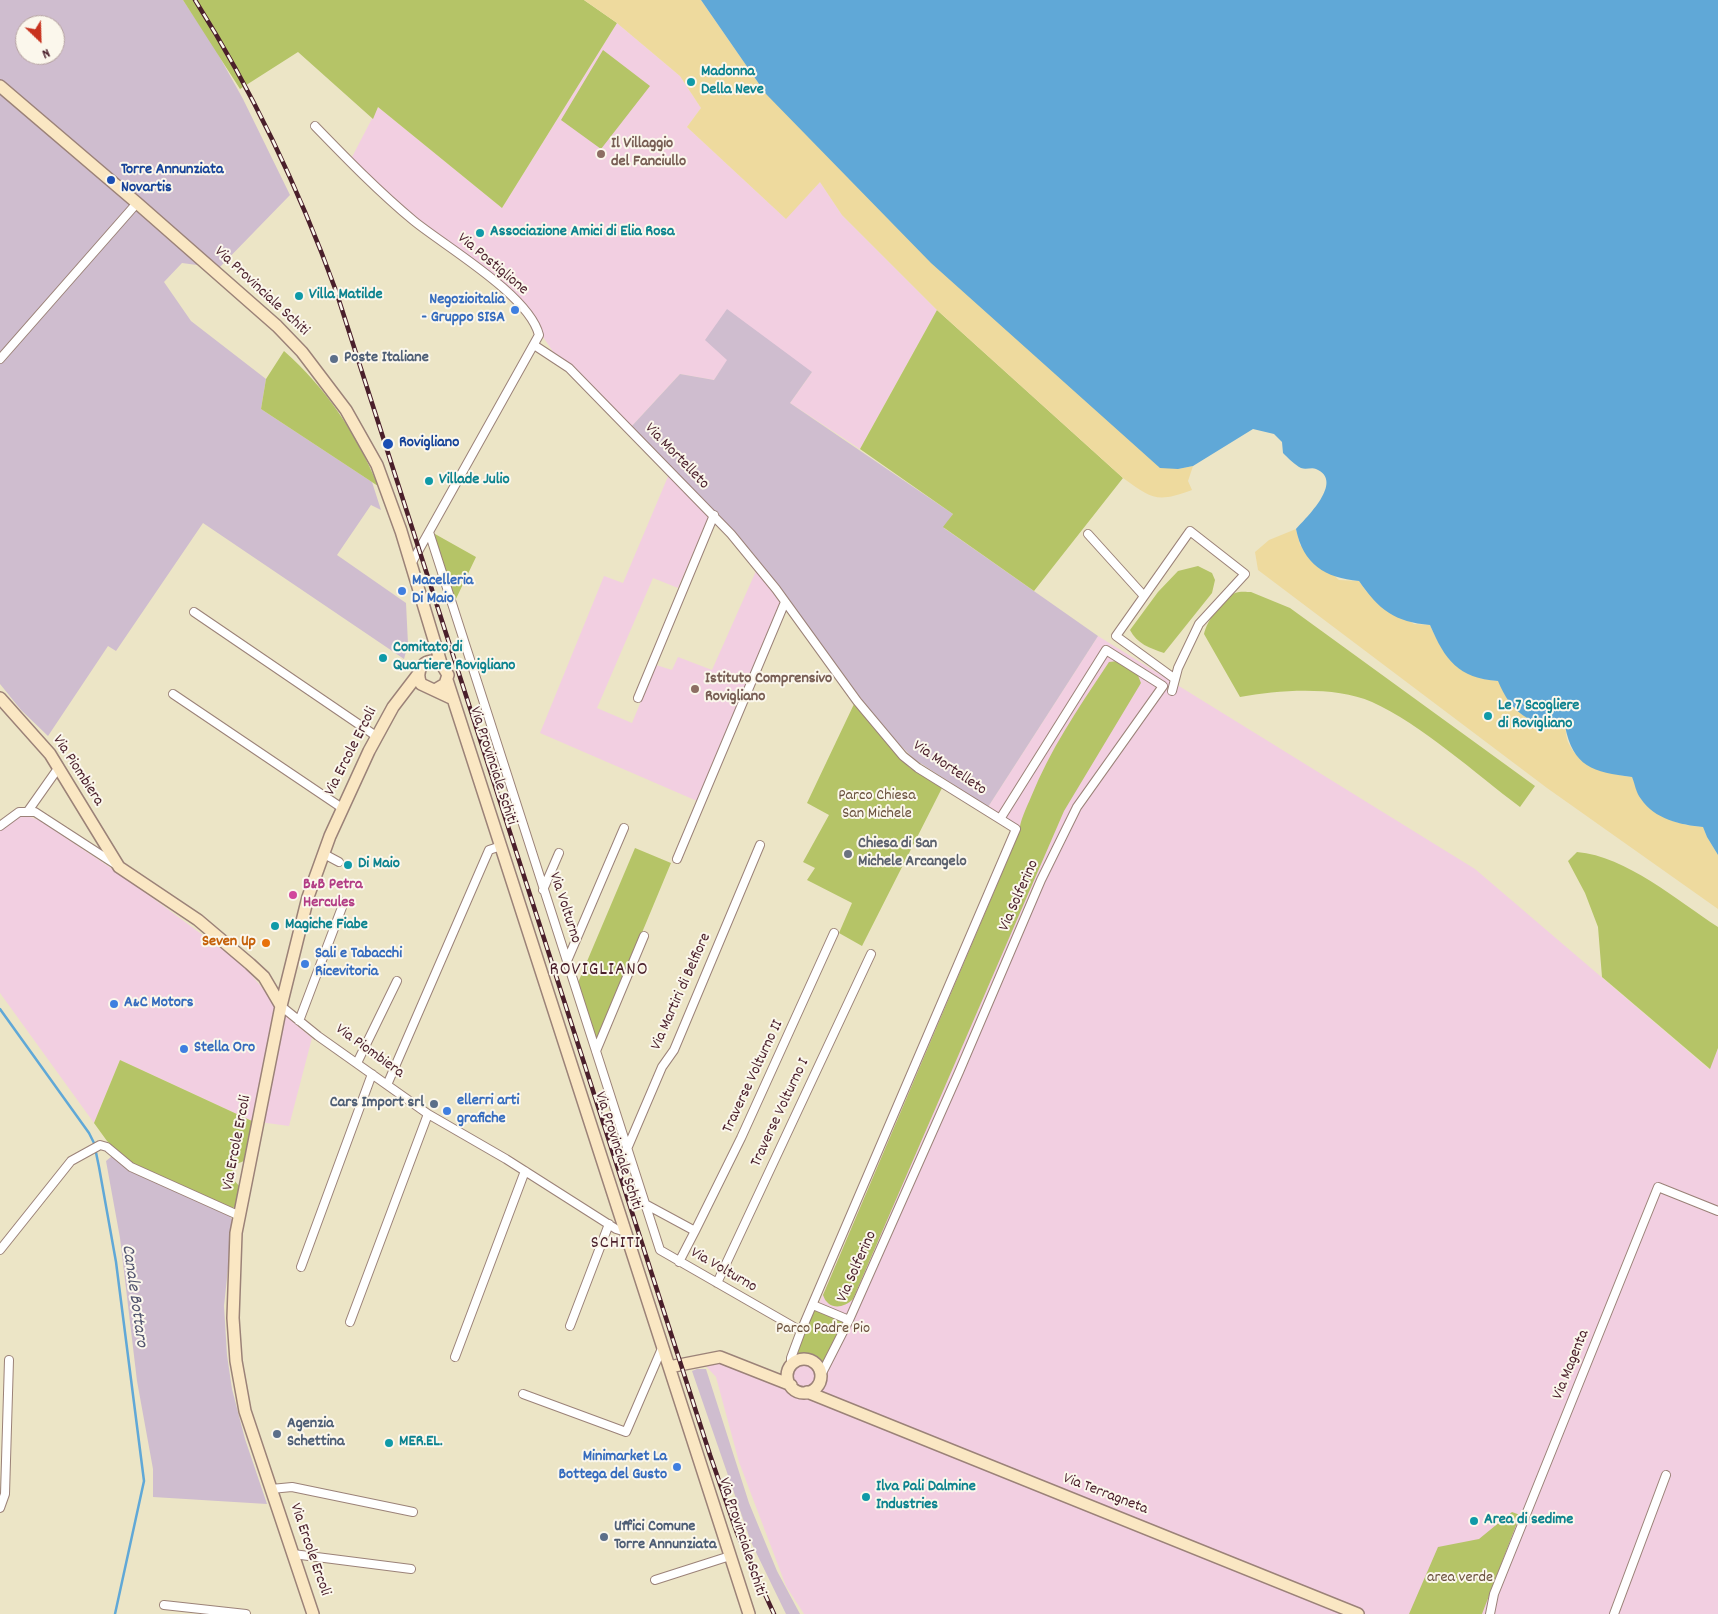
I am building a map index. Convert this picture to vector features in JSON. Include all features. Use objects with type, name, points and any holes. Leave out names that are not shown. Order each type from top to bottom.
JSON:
[{"type":"street","name":"Via Provinciale Schiti","points":[[0,86],[277,326],[307,359],[346,410],[377,465],[411,564],[441,663],[447,670],[447,680],[453,699],[749,1614]]},
{"type":"street","name":"Via Postiglione","points":[[315,126],[372,185],[415,222],[483,272],[517,302],[537,329],[539,335],[534,345]]},
{"type":"street","points":[[0,359],[137,203]]},
{"type":"street","points":[[411,564],[534,345]]},
{"type":"street","name":"Via Mortelleto","points":[[534,345],[569,368],[714,515],[785,602],[857,701],[903,756],[918,768],[1016,829]]},
{"type":"street","points":[[638,698],[714,515]]},
{"type":"street","points":[[1172,691],[1175,679],[1199,624],[1245,574],[1190,531],[1116,636],[1175,679]]},
{"type":"street","name":"Via Volturno","points":[[429,532],[660,1250],[802,1332]]},
{"type":"street","points":[[1088,534],[1144,596]]},
{"type":"street","points":[[677,859],[785,602]]},
{"type":"street","points":[[194,612],[376,736]]},
{"type":"street","points":[[427,662],[434,640]]},
{"type":"street","name":"Via Solferino","points":[[820,1380],[849,1320],[959,1072],[1041,880],[1078,807],[1163,686],[1106,650],[1000,819]]},
{"type":"street","points":[[431,689],[421,684],[418,673],[421,666],[427,662],[434,660],[441,663]]},
{"type":"street","name":"Via Ercole Ercoli","points":[[313,1614],[245,1411],[236,1362],[232,1318],[236,1233],[281,1006],[298,932],[324,854],[342,808],[376,736],[393,707],[418,673]]},
{"type":"street","points":[[404,692],[414,688],[431,689],[442,687],[447,680]]},
{"type":"street","name":"Via Provinciale Schiti","points":[[431,689],[453,699]]},
{"type":"street","points":[[173,694],[342,808]]},
{"type":"street","name":"Via Piombiera","points":[[0,698],[44,747],[59,767],[119,867]]},
{"type":"street","points":[[0,826],[10,817],[28,811],[59,767]]},
{"type":"street","name":"Via Piombiera","points":[[28,811],[35,812],[198,920],[250,964],[269,984],[281,1006],[428,1114],[525,1171],[609,1224],[626,1232]]},
{"type":"street","points":[[567,961],[624,828]]},
{"type":"street","name":"Via Solferino","points":[[789,1369],[791,1358],[813,1305],[1016,829]]},
{"type":"street","name":"Via Martiri di Belfiore","points":[[627,1149],[662,1067],[674,1050],[760,845]]},
{"type":"street","points":[[387,1085],[489,850],[501,846]]},
{"type":"street","points":[[543,890],[559,853]]},
{"type":"street","points":[[324,854],[339,862]]},
{"type":"street","points":[[299,1021],[344,902]]},
{"type":"street","name":"Traverse Volturno II","points":[[679,1262],[741,1138],[834,933]]},
{"type":"street","points":[[596,1051],[644,936]]},
{"type":"street","name":"Traverse Volturno I","points":[[717,1283],[870,954]]},
{"type":"street","points":[[357,1063],[397,981]]},
{"type":"street","points":[[301,1268],[372,1074]]},
{"type":"street","points":[[350,1322],[428,1114]]},
{"type":"street","points":[[0,1250],[71,1161],[100,1145],[107,1147],[131,1167],[240,1216]]},
{"type":"street","points":[[455,1357],[525,1171]]},
{"type":"street","name":"Via Magenta","points":[[1490,1614],[1494,1594],[1658,1187],[1718,1211]]},
{"type":"street","points":[[645,1204],[695,1231]]},
{"type":"street","points":[[570,1326],[609,1224]]},
{"type":"street","points":[[813,1305],[849,1320]]},
{"type":"street","points":[[523,1394],[626,1432],[663,1346]]},
{"type":"street","points":[[669,1367],[706,1358],[720,1357],[773,1377],[796,1390],[807,1392],[820,1380]]},
{"type":"street","points":[[0,1508],[6,1494],[9,1360]]},
{"type":"street","points":[[773,1377],[789,1369],[799,1360],[809,1360],[818,1365],[820,1380],[841,1406]]},
{"type":"street","points":[[789,1369],[791,1386]]},
{"type":"street","name":"Via Terragneta","points":[[807,1392],[1358,1614]]},
{"type":"street","points":[[1614,1614],[1666,1475]]},
{"type":"street","points":[[271,1489],[292,1487],[413,1512]]},
{"type":"street","points":[[293,1554],[411,1569]]},
{"type":"street","points":[[655,1580],[730,1556]]},
{"type":"street","points":[[164,1605],[246,1614]]},
{"type":"shaded area","points":[[0,0],[183,0],[213,45],[243,99],[290,195],[219,268],[182,263],[164,282],[191,321],[266,379],[261,409],[372,482],[381,510],[371,505],[337,555],[406,603],[408,644],[404,659],[203,523],[116,651],[108,646],[48,736],[21,710],[0,684]]},
{"type":"shaded area","points":[[617,23],[680,76],[701,108],[687,127],[785,218],[820,182],[842,215],[937,310],[860,449],[790,403],[812,372],[728,360],[714,380],[680,374],[631,427],[554,353],[521,305],[417,219],[351,159],[378,107],[502,208]]},
{"type":"shaded area","points":[[727,309],[812,372],[790,403],[953,514],[944,528],[1098,636],[988,807],[914,759],[900,745],[865,704],[786,596],[728,525],[631,427],[680,374],[714,380],[727,360],[705,340]]},
{"type":"shaded area","name":"Istituto Comprensivo Rovigliano","points":[[672,467],[728,525],[709,516],[678,588],[653,578],[597,708],[632,723],[656,665],[672,670],[678,657],[712,670],[756,571],[781,603],[697,801],[540,733],[604,576],[623,583]]},
{"type":"shaded area","points":[[1098,636],[1475,869],[1709,1069],[1718,1048],[1718,1614],[804,1614],[786,1586],[739,1462],[716,1377],[703,1363],[732,1364],[784,1386],[1020,831],[1018,826],[988,807]]},
{"type":"shaded area","points":[[24,815],[39,820],[120,874],[242,964],[287,1017],[312,1038],[289,1126],[252,1121],[120,1060],[94,1123],[0,993],[0,823]]},
{"type":"shaded area","points":[[112,1156],[126,1168],[229,1215],[233,1221],[224,1306],[227,1355],[232,1389],[245,1439],[267,1504],[153,1497],[153,1469],[137,1381],[120,1238],[106,1161]]},
{"type":"shaded area","points":[[706,1369],[749,1503],[777,1571],[800,1614],[786,1614],[751,1542],[692,1371]]},
{"type":"green space","points":[[183,0],[584,0],[617,23],[502,208],[378,107],[373,119],[298,52],[240,89]]},
{"type":"green space","points":[[603,50],[650,86],[601,149],[561,120]]},
{"type":"green space","points":[[937,310],[1123,478],[1034,591],[943,527],[953,514],[860,449]]},
{"type":"green space","points":[[284,351],[313,380],[339,413],[360,448],[378,486],[261,409],[266,379]]},
{"type":"green space","points":[[435,534],[476,557],[454,603],[434,541]]},
{"type":"green space","points":[[1198,566],[1212,573],[1215,580],[1212,593],[1164,653],[1136,639],[1130,630],[1158,592],[1178,571]]},
{"type":"green space","points":[[1237,592],[1251,592],[1290,608],[1535,786],[1520,807],[1429,736],[1391,711],[1372,702],[1341,693],[1307,691],[1289,691],[1240,697],[1204,634],[1212,617],[1225,600]]},
{"type":"green space","points":[[1117,661],[1137,673],[1141,683],[1064,811],[853,1299],[845,1305],[832,1305],[825,1300],[823,1295],[1019,833],[1038,780],[1065,731],[1109,662]]},
{"type":"green space","name":"Parco Chiesa San Michele","points":[[855,702],[895,753],[910,768],[942,788],[862,946],[839,933],[852,903],[807,880],[815,868],[803,862],[829,815],[807,803]]},
{"type":"green space","points":[[635,848],[671,863],[596,1043],[577,985]]},
{"type":"green space","points":[[1577,852],[1595,855],[1633,871],[1651,881],[1718,927],[1718,1048],[1710,1069],[1602,977],[1598,927],[1585,893],[1568,861]]},
{"type":"green space","points":[[120,1060],[252,1121],[244,1161],[234,1165],[233,1179],[240,1187],[236,1207],[232,1208],[130,1163],[107,1141],[94,1123]]},
{"type":"green space","name":"Parco Padre Pio","points":[[813,1305],[849,1320],[820,1370],[809,1359],[799,1360],[791,1366]]},
{"type":"green space","name":"area verde","points":[[1512,1512],[1520,1515],[1482,1614],[1409,1614],[1438,1547],[1479,1539]]},
{"type":"sand","points":[[584,0],[701,0],[766,94],[1178,469],[1193,466],[1188,481],[1192,490],[1171,497],[1155,497],[1141,491],[1123,478],[937,310],[842,215],[820,182],[786,219],[687,127],[701,108],[680,76],[617,23]]},
{"type":"sand","name":"Le 7 Scogliere di Rovigliano","points":[[1296,529],[1300,545],[1339,580],[1359,581],[1366,591],[1414,624],[1430,625],[1441,647],[1456,665],[1475,676],[1499,681],[1509,701],[1523,715],[1542,723],[1565,725],[1568,742],[1574,752],[1588,764],[1614,774],[1632,777],[1641,799],[1670,820],[1686,825],[1703,827],[1718,855],[1718,909],[1547,788],[1258,570],[1255,552],[1269,540]]},
{"type":"water","points":[[701,0],[1718,0],[1718,855],[1703,827],[1677,823],[1653,812],[1646,806],[1638,794],[1632,777],[1606,773],[1587,765],[1579,759],[1573,751],[1565,726],[1542,723],[1523,716],[1509,702],[1498,681],[1473,676],[1455,665],[1441,648],[1430,625],[1407,621],[1389,613],[1374,600],[1359,581],[1336,577],[1317,567],[1304,551],[1296,529],[1321,499],[1327,482],[1324,475],[1316,469],[1301,468],[1289,459],[1283,453],[1282,442],[1274,434],[1253,429],[1193,466],[1178,469],[1160,468],[931,263],[766,94]]},
{"type":"waterway","name":"Canale Bottaro","points":[[0,1009],[89,1133],[94,1143],[99,1167],[116,1262],[144,1481],[115,1614]]},
{"type":"railway","points":[[195,0],[236,70],[273,142],[307,215],[336,291],[710,1455],[737,1533],[774,1614]]},
{"type":"place","name":"Madonna Della Neve","points":[[691,82]]},
{"type":"place","name":"Il Villaggio del Fanciullo","points":[[601,154]]},
{"type":"place","name":"Torre Annunziata Novartis","points":[[111,180]]},
{"type":"place","name":"Associazione Amici di Elia Rosa","points":[[480,233]]},
{"type":"place","name":"Villa Matilde","points":[[299,296]]},
{"type":"place","name":"Negozioitalia - Gruppo SISA","points":[[515,310]]},
{"type":"place","name":"Poste Italiane","points":[[334,359]]},
{"type":"place","name":"Rovigliano","points":[[388,444]]},
{"type":"place","name":"Villade Julio","points":[[429,481]]},
{"type":"place","name":"Macelleria Di Maio","points":[[402,591]]},
{"type":"place","name":"Comitato di Quartiere Rovigliano","points":[[383,658]]},
{"type":"place","name":"Istituto Comprensivo Rovigliano","points":[[695,689]]},
{"type":"place","name":"Le 7 Scogliere di Rovigliano","points":[[1488,716]]},
{"type":"place","name":"Chiesa di San Michele Arcangelo","points":[[848,854]]},
{"type":"place","name":"Di Maio","points":[[348,865]]},
{"type":"place","name":"B&B Petra Hercules","points":[[293,895]]},
{"type":"place","name":"Magiche Fiabe","points":[[275,926]]},
{"type":"place","name":"Seven Up","points":[[266,943]]},
{"type":"place","name":"Sali e Tabacchi Ricevitoria","points":[[305,964]]},
{"type":"place","name":"A&C Motors","points":[[114,1004]]},
{"type":"place","name":"Stella Oro","points":[[184,1049]]},
{"type":"place","name":"Cars Import srl","points":[[434,1104]]},
{"type":"place","name":"ellerri arti grafiche","points":[[447,1111]]},
{"type":"place","name":"Agenzia Schettina","points":[[277,1434]]},
{"type":"place","name":"MER.EL.","points":[[389,1443]]},
{"type":"place","name":"Minimarket La Bottega del Gusto","points":[[677,1467]]},
{"type":"place","name":"Ilva Pali Dalmine Industries","points":[[866,1497]]},
{"type":"place","name":"Area di sedime","points":[[1474,1521]]},
{"type":"place","name":"Uffici Comune Torre Annunziata","points":[[604,1537]]},
{"type":"district","name":"ROVIGLIANO","points":[[599,971]]},
{"type":"district","name":"SCHITI","points":[[616,1245]]}]
